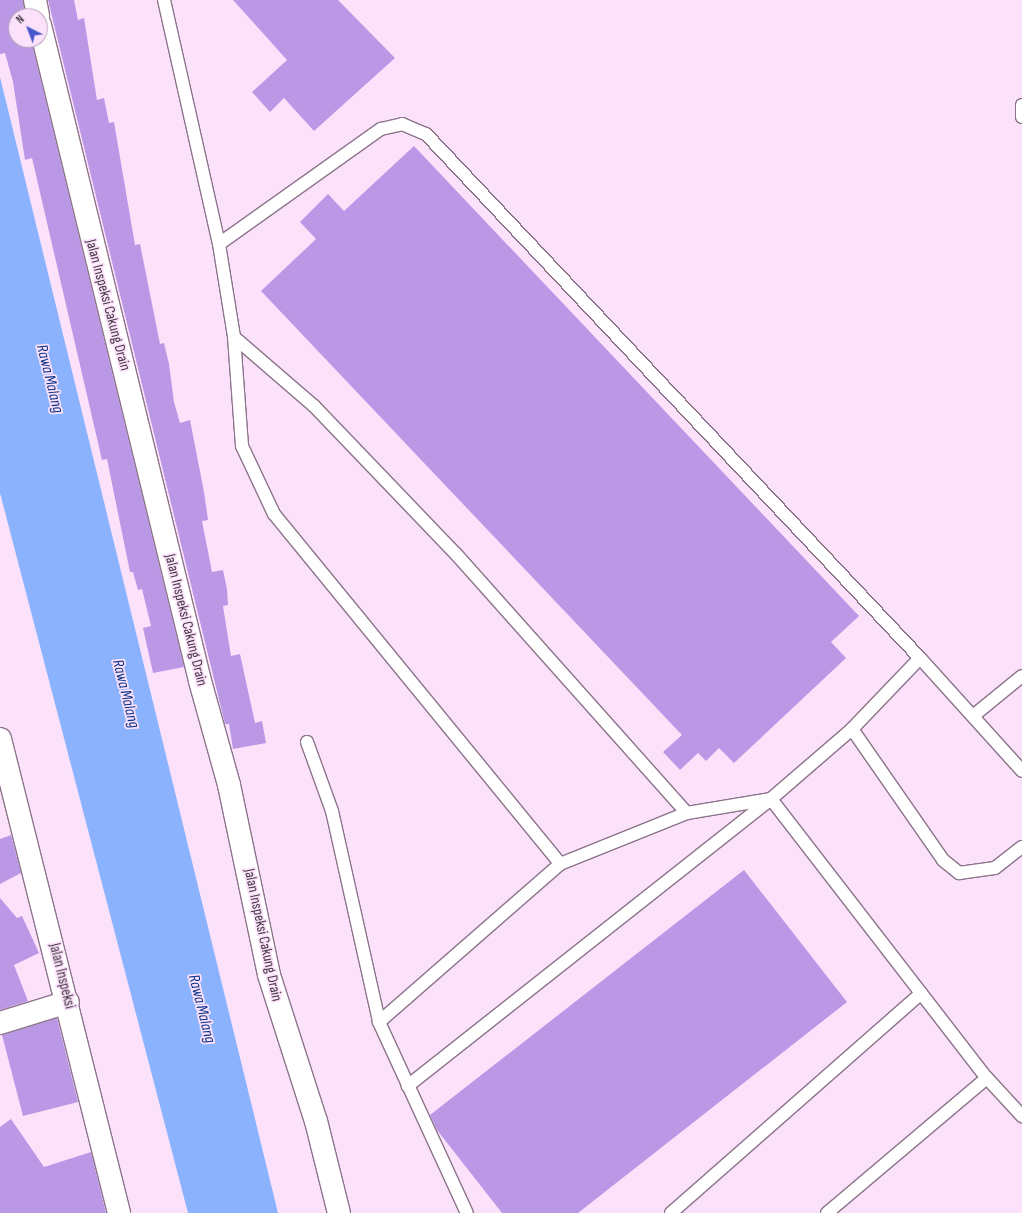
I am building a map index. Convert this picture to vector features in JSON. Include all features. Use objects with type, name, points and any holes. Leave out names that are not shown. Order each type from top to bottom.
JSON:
[{"type":"street","name":"Jalan Inspeksi Cakung Drain","points":[[46,48],[200,681],[229,785],[269,975],[316,1121],[339,1213]]},
{"type":"street","name":"Jalan Inspeksi","points":[[0,739],[6,794],[68,1002],[119,1213]]},
{"type":"street","points":[[0,1023],[68,1002]]},
{"type":"lane","points":[[164,0],[219,244],[234,337],[242,446],[274,514],[560,864]]},
{"type":"lane","points":[[1022,105],[1022,117]]},
{"type":"lane","points":[[219,244],[381,129],[402,124],[426,134],[920,658],[1022,771]]},
{"type":"lane","points":[[234,337],[314,406],[451,548],[687,812]]},
{"type":"lane","points":[[408,1086],[771,799],[852,729],[920,658]]},
{"type":"lane","points":[[973,716],[1022,676]]},
{"type":"lane","points":[[852,729],[943,860],[959,873],[995,868],[1022,848]]},
{"type":"lane","points":[[307,742],[332,811],[379,1022],[467,1213]]},
{"type":"lane","points":[[379,1022],[560,864],[687,812],[771,799]]},
{"type":"lane","points":[[771,799],[987,1078],[1022,1116]]},
{"type":"lane","points":[[671,1213],[921,993]]},
{"type":"lane","points":[[827,1213],[987,1078]]},
{"type":"water","name":"Rawa Malang","points":[[0,77],[278,1213],[188,1213],[0,493]]},
{"type":"building","points":[[0,0],[23,0],[24,8],[8,8],[8,48],[33,48],[184,667],[153,673],[143,628],[151,626],[142,589],[138,590],[133,572],[130,572],[107,459],[102,460],[32,158],[25,160],[13,82],[5,53],[0,54]]},
{"type":"building","points":[[48,0],[74,0],[78,20],[84,18],[97,100],[104,98],[109,123],[114,122],[135,245],[140,244],[160,344],[164,343],[169,364],[174,402],[180,423],[190,420],[204,492],[208,520],[202,521],[212,572],[223,570],[227,589],[228,605],[223,606],[231,656],[240,654],[255,723],[262,721],[266,743],[233,749],[229,724],[225,724]]},
{"type":"building","points":[[233,0],[338,0],[395,58],[314,131],[284,98],[270,112],[252,92],[287,60]]},
{"type":"building","points":[[414,146],[859,616],[831,642],[846,658],[734,763],[719,748],[706,761],[698,753],[680,770],[663,752],[682,735],[261,291],[316,239],[300,222],[328,194],[344,211]]},
{"type":"building","points":[[11,835],[21,873],[0,884],[0,839]]},
{"type":"building","points":[[744,870],[847,1002],[578,1213],[502,1213],[437,1130],[430,1115]]},
{"type":"building","points":[[0,898],[17,918],[22,916],[39,953],[14,965],[28,1001],[0,1010]]},
{"type":"building","points":[[57,1018],[78,1102],[23,1116],[2,1035]]},
{"type":"building","points":[[11,1119],[44,1167],[91,1152],[106,1213],[0,1213],[0,1127]]}]
